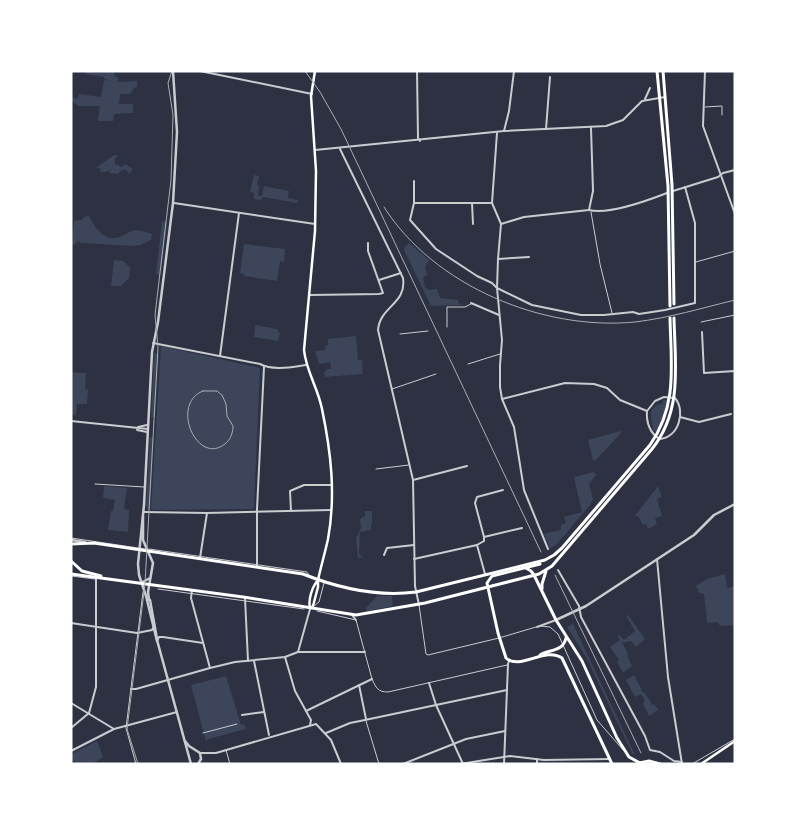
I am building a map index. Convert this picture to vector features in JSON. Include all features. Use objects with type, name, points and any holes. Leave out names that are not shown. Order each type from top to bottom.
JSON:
[{"type":"main road","points":[[657,71],[668,193],[670,306]]},
{"type":"main road","points":[[664,71],[672,191],[674,304]]},
{"type":"main road","points":[[312,607],[309,603],[314,584],[318,580],[328,538],[333,485],[331,459],[322,407],[306,365],[304,348],[315,224],[315,150],[312,94],[314,73]]},
{"type":"main road","points":[[71,575],[361,615],[488,588],[546,571],[559,558],[658,438],[672,398],[672,318]]},
{"type":"main road","points":[[71,541],[138,548],[257,566],[302,574],[324,582],[374,593],[411,592],[485,574],[496,574],[525,568],[539,564],[554,556],[658,438]]},
{"type":"main road","points":[[545,560],[496,574],[488,580],[499,638],[508,663],[552,654],[560,656],[612,764]]},
{"type":"main road","points":[[71,561],[82,570],[109,579]]},
{"type":"main road","points":[[517,567],[525,568],[534,575],[556,620],[582,661],[625,752],[632,760],[639,763],[649,761],[660,764]]},
{"type":"main road","points":[[545,598],[542,584],[546,571]]},
{"type":"main road","points":[[535,658],[544,652],[563,646],[566,637]]},
{"type":"main road","points":[[701,764],[735,740]]},
{"type":"street","points":[[173,71],[177,138],[173,203],[158,322],[153,343],[145,487],[138,548],[138,570],[154,635],[158,639],[203,643]]},
{"type":"street","points":[[200,71],[312,94]]},
{"type":"street","points":[[417,71],[418,138],[420,141]]},
{"type":"street","points":[[504,131],[509,111],[514,71]]},
{"type":"street","points":[[706,71],[704,126],[735,214]]},
{"type":"street","points":[[546,129],[550,77]]},
{"type":"street","points":[[315,150],[420,141],[504,131],[606,126],[623,120],[645,99],[650,88]]},
{"type":"street","points":[[645,99],[665,97]]},
{"type":"street","points":[[705,107],[722,106],[722,115]]},
{"type":"street","points":[[591,127],[593,191],[590,211],[600,264],[613,314]]},
{"type":"street","points":[[496,133],[492,203],[501,224],[497,288],[502,340],[500,354],[502,399],[514,427],[524,490],[548,550]]},
{"type":"street","points":[[341,148],[401,273],[404,286],[402,295],[382,316],[378,330],[413,480],[415,590],[427,655],[499,638],[565,617],[579,610],[657,559],[694,534],[714,515],[735,504]]},
{"type":"street","points":[[501,224],[524,216],[590,211],[634,204],[735,170]]},
{"type":"street","points":[[414,181],[414,203],[410,220],[436,249],[477,276],[492,283],[497,288],[532,305],[581,315],[633,312],[639,314],[695,303],[695,224],[685,187]]},
{"type":"street","points":[[173,203],[315,224]]},
{"type":"street","points":[[414,203],[492,203]]},
{"type":"street","points":[[472,203],[473,224]]},
{"type":"street","points":[[220,356],[239,213]]},
{"type":"street","points":[[310,295],[383,293],[368,251],[368,243]]},
{"type":"street","points":[[695,262],[735,251]]},
{"type":"street","points":[[498,260],[529,257]]},
{"type":"street","points":[[379,281],[401,273]]},
{"type":"street","points":[[448,327],[447,307],[465,306],[471,303],[499,315]]},
{"type":"street","points":[[702,322],[735,315]]},
{"type":"street","points":[[400,334],[428,331]]},
{"type":"street","points":[[702,332],[704,373],[735,371]]},
{"type":"street","points":[[153,343],[264,366],[282,368],[306,365]]},
{"type":"street","points":[[468,364],[500,354]]},
{"type":"street","points":[[257,566],[257,512],[264,366]]},
{"type":"street","points":[[392,389],[436,374]]},
{"type":"street","points":[[502,399],[564,383],[594,384],[607,388],[620,400],[646,411]]},
{"type":"street","points":[[664,398],[672,398],[679,404],[680,417],[671,435],[658,438],[649,426],[646,411],[655,401],[664,398]]},
{"type":"street","points":[[680,417],[699,422],[732,414]]},
{"type":"street","points":[[71,422],[148,431]]},
{"type":"street","points":[[130,428],[143,427],[148,424]]},
{"type":"street","points":[[376,469],[410,465]]},
{"type":"street","points":[[413,480],[467,466]]},
{"type":"street","points":[[95,484],[145,487]]},
{"type":"street","points":[[291,511],[290,490],[304,485],[333,485]]},
{"type":"street","points":[[414,559],[477,545],[484,541],[475,503],[477,497],[503,490]]},
{"type":"street","points":[[143,514],[331,510]]},
{"type":"street","points":[[200,557],[206,513]]},
{"type":"street","points":[[143,514],[143,540],[153,563],[148,598],[153,621],[190,762],[198,763],[201,757],[197,751]]},
{"type":"street","points":[[484,537],[522,528]]},
{"type":"street","points":[[71,541],[82,540],[138,548]]},
{"type":"street","points":[[384,555],[387,548],[414,545]]},
{"type":"street","points":[[477,545],[485,574]]},
{"type":"street","points":[[558,570],[650,750],[660,752],[674,761],[682,763],[668,677],[657,559]]},
{"type":"street","points":[[141,584],[150,578]]},
{"type":"street","points":[[71,728],[89,714],[96,687],[96,579]]},
{"type":"street","points":[[298,652],[312,607],[319,602],[324,582]]},
{"type":"street","points":[[157,587],[150,591],[150,597],[158,639]]},
{"type":"street","points":[[136,764],[126,726],[144,589]]},
{"type":"street","points":[[192,592],[203,643],[211,668]]},
{"type":"street","points":[[248,661],[245,599],[304,609]]},
{"type":"street","points":[[317,612],[356,620]]},
{"type":"street","points":[[352,615],[356,620],[372,679],[378,689],[383,692],[429,683],[508,663],[504,764]]},
{"type":"street","points":[[71,623],[139,633],[153,629]]},
{"type":"street","points":[[537,626],[553,628],[558,634],[597,720],[625,752]]},
{"type":"street","points":[[131,689],[168,681],[234,662],[285,657],[298,652],[365,652]]},
{"type":"street","points":[[285,657],[293,686],[311,720],[310,725]]},
{"type":"street","points":[[254,660],[269,735]]},
{"type":"street","points":[[306,711],[372,679]]},
{"type":"street","points":[[429,683],[436,705],[463,764]]},
{"type":"street","points":[[359,686],[379,764]]},
{"type":"street","points":[[326,733],[350,723],[366,719],[507,690]]},
{"type":"street","points":[[71,703],[114,730]]},
{"type":"street","points":[[71,751],[114,730],[176,712]]},
{"type":"street","points":[[242,715],[264,712]]},
{"type":"street","points":[[203,733],[238,724]]},
{"type":"street","points":[[183,737],[188,745],[197,751],[208,754],[310,725],[318,725],[331,740],[341,764]]},
{"type":"street","points":[[403,764],[454,743],[505,731]]},
{"type":"street","points":[[692,764],[735,740]]},
{"type":"street","points":[[226,750],[230,764]]},
{"type":"street","points":[[188,756],[190,753],[197,751]]},
{"type":"street","points":[[460,764],[510,756],[544,760],[610,759]]},
{"type":"street","points":[[537,759],[537,764]]},
{"type":"shaded area","points":[[86,71],[114,71],[115,77],[118,77],[118,82],[137,81],[137,87],[130,94],[120,94],[119,104],[133,104],[133,113],[114,114],[113,121],[98,121],[100,106],[78,106],[71,100],[71,97],[77,99],[79,94],[101,97],[104,80],[111,81],[104,79],[104,77],[85,74]]},
{"type":"shaded area","points":[[114,155],[118,156],[115,159],[115,164],[122,167],[125,164],[133,169],[129,174],[126,169],[118,174],[109,173],[110,170],[100,172],[101,169],[96,168]]},
{"type":"shaded area","points":[[254,175],[259,176],[257,185],[259,185],[258,196],[262,196],[264,186],[289,191],[288,198],[298,200],[297,203],[263,197],[261,200],[254,199],[254,193],[250,192]]},
{"type":"shaded area","points":[[89,216],[98,230],[107,237],[117,238],[139,230],[152,234],[151,240],[133,246],[81,243],[78,241],[74,245],[72,244],[74,221],[81,220]]},
{"type":"shaded area","points":[[162,221],[167,222],[161,275],[156,274]]},
{"type":"shaded area","points":[[409,243],[429,260],[425,267],[427,275],[423,277],[425,287],[429,290],[437,289],[440,298],[458,300],[458,303],[463,305],[431,306],[404,250]]},
{"type":"shaded area","points":[[244,244],[285,249],[284,262],[280,261],[277,281],[244,276],[244,274],[240,273]]},
{"type":"shaded area","points":[[114,260],[123,261],[130,268],[129,278],[121,286],[111,286]]},
{"type":"shaded area","points":[[255,325],[277,329],[280,334],[278,341],[254,337]]},
{"type":"shaded area","points":[[356,336],[358,360],[362,360],[363,374],[325,377],[324,373],[327,369],[331,369],[330,362],[319,364],[315,351],[326,350],[325,346],[328,345],[328,339]]},
{"type":"shaded area","points":[[161,346],[260,368],[254,507],[252,509],[151,509]]},
{"type":"shaded area","points":[[154,353],[159,354],[155,417],[151,417]]},
{"type":"shaded area","points":[[71,372],[86,373],[85,389],[88,390],[87,404],[77,404],[76,415],[71,414]]},
{"type":"shaded area","points":[[663,400],[667,400],[667,407],[656,432],[653,430],[651,411],[657,405],[663,403]]},
{"type":"shaded area","points":[[620,431],[621,433],[595,461],[593,460],[588,440]]},
{"type":"shaded area","points":[[150,437],[154,438],[150,511],[146,507]]},
{"type":"shaded area","points":[[594,472],[596,475],[589,484],[593,499],[590,505],[557,544],[550,548],[544,534],[561,530],[561,525],[566,523],[564,517],[582,512],[574,477]]},
{"type":"shaded area","points":[[104,486],[127,488],[124,509],[129,510],[128,532],[108,530],[115,500],[103,498]]},
{"type":"shaded area","points":[[658,486],[662,497],[657,499],[662,516],[655,518],[657,524],[648,529],[646,524],[643,525],[638,516],[634,517]]},
{"type":"shaded area","points":[[365,511],[372,511],[372,524],[371,530],[360,532],[359,553],[364,557],[358,558],[356,538],[361,528],[360,519],[365,516]]},
{"type":"shaded area","points":[[725,574],[727,588],[735,586],[735,625],[720,626],[718,622],[707,622],[704,594],[699,593],[696,586],[707,579]]},
{"type":"shaded area","points":[[377,596],[392,596],[393,606],[367,611],[366,608]]},
{"type":"shaded area","points":[[628,615],[645,639],[636,647],[631,641],[622,643],[618,637],[619,634],[624,640],[635,631],[626,616]]},
{"type":"shaded area","points":[[573,624],[635,755],[632,753],[586,657],[567,627]]},
{"type":"shaded area","points":[[620,640],[628,653],[627,655],[632,666],[623,673],[617,662],[619,660],[610,647]]},
{"type":"shaded area","points":[[634,675],[643,693],[652,704],[650,706],[654,704],[658,710],[649,716],[641,694],[635,697],[626,680]]},
{"type":"shaded area","points":[[226,676],[241,725],[244,724],[246,729],[206,741],[191,685]]},
{"type":"shaded area","points":[[97,741],[103,757],[88,764],[72,762],[71,754]]},
{"type":"tram line","points":[[138,764],[127,729],[145,584],[158,347],[155,315],[171,180],[173,115],[168,83],[172,71]]},
{"type":"railway","points":[[305,71],[320,92],[341,129],[541,552]]},
{"type":"railway","points":[[384,207],[405,235],[431,260],[461,280],[494,298],[528,310],[564,319],[600,323],[635,322],[735,300]]},
{"type":"railway","points":[[203,391],[217,391],[222,395],[226,404],[227,416],[233,426],[229,440],[216,448],[206,447],[197,441],[191,431],[188,420],[188,408],[193,398],[203,391]]},
{"type":"railway","points":[[555,575],[641,753]]}]
